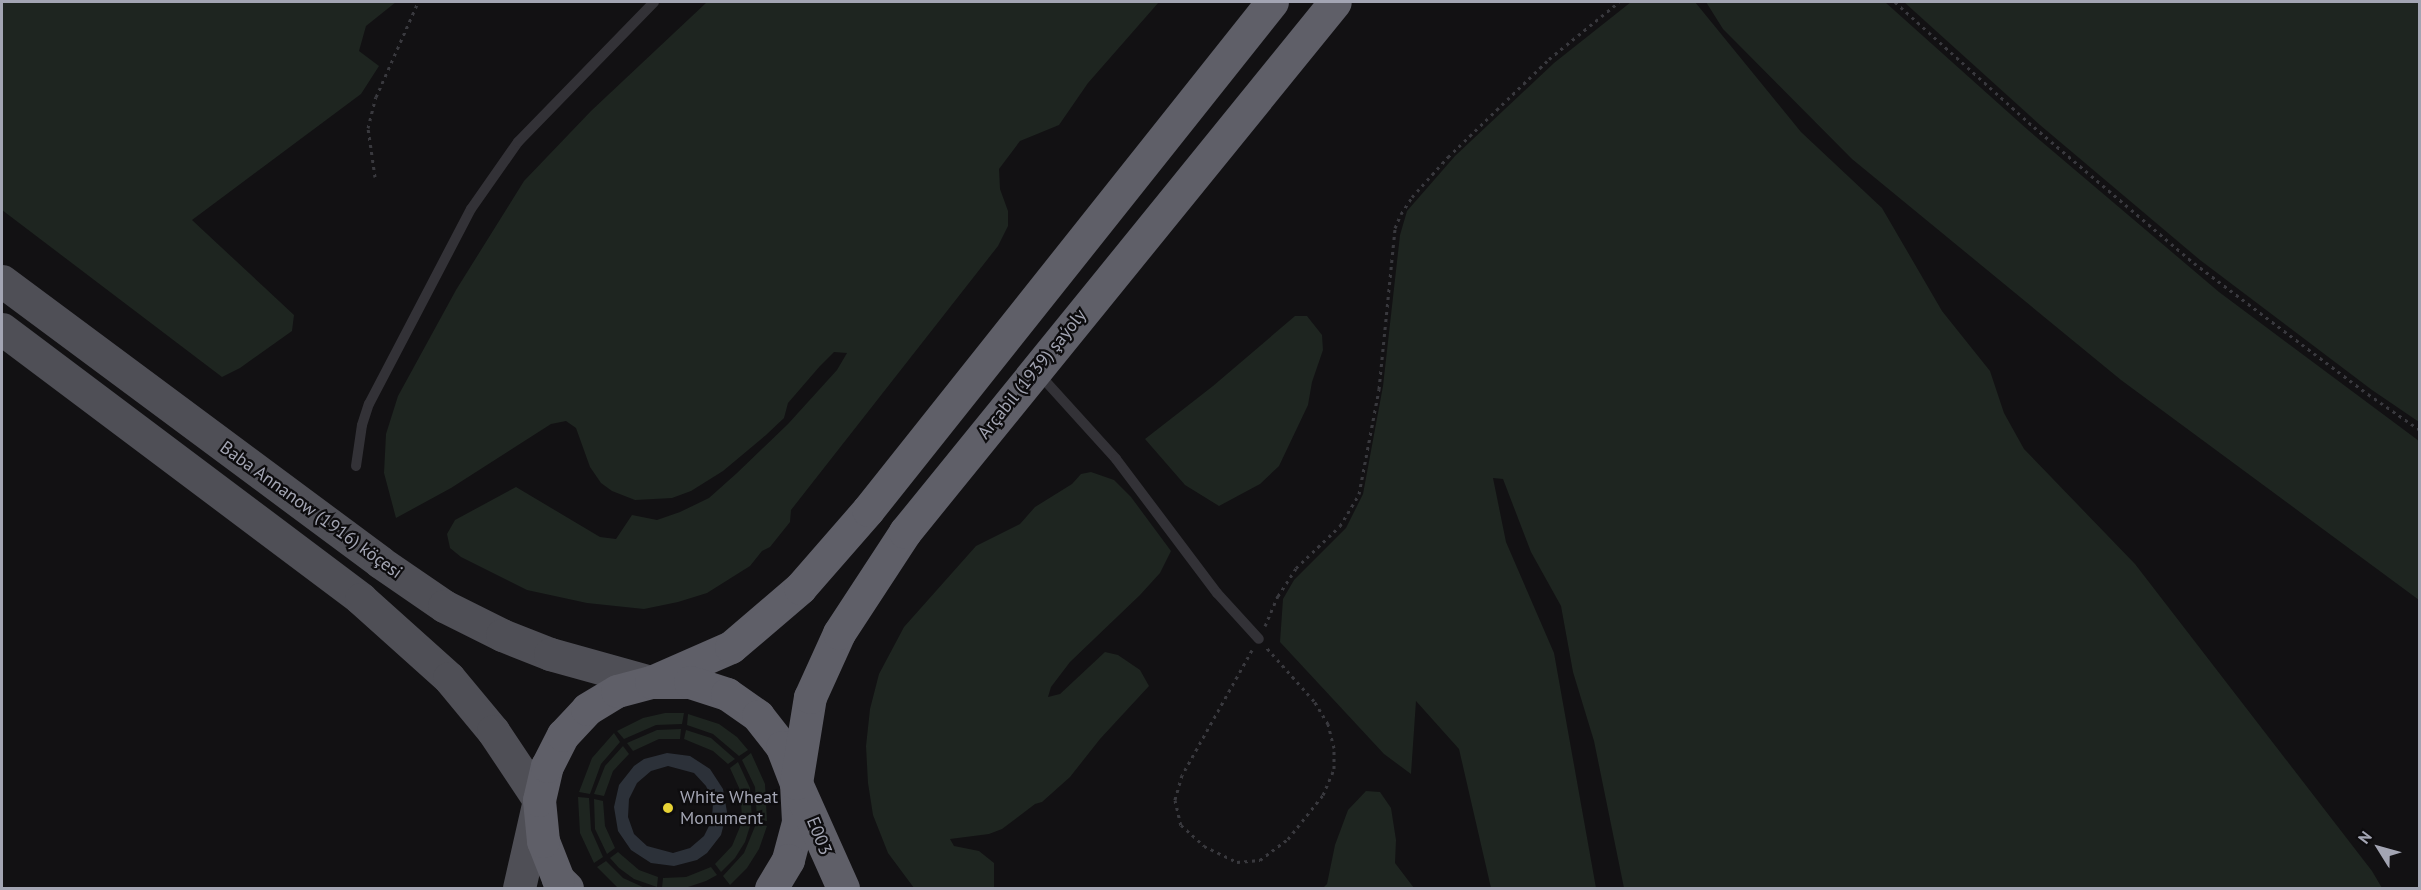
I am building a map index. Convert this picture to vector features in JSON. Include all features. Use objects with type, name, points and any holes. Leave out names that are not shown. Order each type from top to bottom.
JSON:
[{"type":"highway","points":[[651,682],[731,647],[800,588],[868,510],[1272,2]]},
{"type":"highway","name":"Arçabil (1939) şaýoly","points":[[796,783],[810,697],[839,633],[905,532],[1034,370],[1335,2]]},
{"type":"highway","name":"E003","points":[[567,888],[558,879],[543,841],[539,800],[547,766],[563,735],[587,709],[617,691],[651,682],[690,682],[727,694],[758,716],[782,747],[843,888]]},
{"type":"highway","name":"E003","points":[[771,888],[788,860],[798,822],[796,783]]},
{"type":"main road","name":"Baba Annanow (1916) köçesi","points":[[2,282],[380,562],[444,606],[502,635],[550,654],[651,682]]},
{"type":"main road","points":[[2,329],[361,599],[449,678],[493,731],[539,800],[519,888]]},
{"type":"lane","points":[[356,466],[362,425],[369,404],[471,209],[518,142],[654,2]]},
{"type":"lane","points":[[1034,370],[1116,459],[1217,593],[1259,639]]},
{"type":"path","points":[[375,177],[368,128],[376,97],[418,2]]},
{"type":"path","points":[[1259,639],[1314,701],[1328,724],[1334,748],[1334,769],[1323,795],[1288,840],[1260,860],[1237,862],[1204,846],[1181,825],[1175,800],[1182,775],[1259,639],[1278,596],[1296,568],[1340,526],[1359,494],[1379,389],[1395,228],[1401,214],[1412,197],[1448,157],[1574,36],[1619,2]]},
{"type":"path","points":[[1894,2],[2034,127],[2194,263],[2368,394],[2420,430]]},
{"type":"shaded area","points":[[2,2],[396,2],[366,26],[359,51],[379,66],[361,94],[192,220],[294,315],[292,331],[240,368],[222,377],[2,210]]},
{"type":"shaded area","points":[[707,2],[1159,2],[1088,83],[1059,125],[1020,141],[999,169],[1000,189],[1008,211],[1008,226],[998,246],[791,510],[790,522],[770,547],[762,551],[750,566],[707,593],[644,609],[587,603],[527,590],[461,557],[450,548],[447,534],[455,520],[516,487],[600,537],[616,539],[632,515],[657,520],[680,512],[709,498],[737,473],[788,424],[837,370],[847,353],[834,352],[788,403],[784,418],[723,471],[691,491],[672,498],[635,500],[612,491],[601,483],[590,467],[576,428],[566,421],[551,424],[451,488],[396,518],[384,473],[386,434],[398,396],[456,290],[524,181],[591,111]]},
{"type":"shaded area","points":[[1631,2],[1695,2],[1801,132],[1882,208],[1942,311],[1990,371],[2004,413],[2024,449],[2135,564],[2372,871],[2382,888],[1624,888],[1594,741],[1573,672],[1561,606],[1531,552],[1503,479],[1493,478],[1506,542],[1554,653],[1596,888],[1491,888],[1459,749],[1416,701],[1411,774],[1384,754],[1280,642],[1283,599],[1294,580],[1346,528],[1363,494],[1383,386],[1400,235],[1407,211],[1455,156],[1554,63]]},
{"type":"shaded area","points":[[1706,2],[1885,2],[2028,130],[2219,292],[2419,441],[2419,600],[2121,380],[1852,159],[1723,29]]},
{"type":"shaded area","points":[[1904,2],[2419,2],[2419,422],[2372,390],[2200,260],[2040,125]]},
{"type":"shaded area","points":[[1295,316],[1307,316],[1322,335],[1323,350],[1312,382],[1308,405],[1279,466],[1260,484],[1219,506],[1185,485],[1145,439],[1213,386]]},
{"type":"shaded area","points":[[1091,472],[1114,480],[1131,497],[1171,551],[1160,573],[1070,662],[1051,687],[1048,697],[1060,694],[1105,652],[1118,655],[1140,670],[1149,686],[1100,739],[1070,777],[1042,802],[1035,804],[1002,829],[989,834],[950,839],[954,846],[979,851],[994,863],[994,887],[914,888],[888,853],[873,815],[866,746],[870,709],[879,674],[904,627],[976,546],[1020,524],[1035,507],[1072,484],[1081,474]]},
{"type":"shaded area","points":[[665,713],[684,713],[682,724],[656,725],[624,739],[617,731],[643,718]]},
{"type":"shaded area","points":[[688,714],[719,724],[737,737],[748,750],[739,756],[713,734],[687,725]]},
{"type":"shaded area","points":[[681,729],[680,739],[659,739],[633,751],[627,743],[657,730]]},
{"type":"shaded area","points":[[686,730],[711,738],[735,759],[728,764],[713,751],[684,739]]},
{"type":"shaded area","points":[[614,733],[620,742],[601,764],[590,794],[579,792],[592,758]]},
{"type":"shaded area","points":[[623,746],[629,754],[613,771],[604,796],[594,794],[605,766]]},
{"type":"shaded area","points":[[667,753],[690,756],[710,769],[723,789],[727,812],[721,835],[707,853],[697,860],[674,866],[651,863],[631,850],[618,831],[614,807],[619,785],[634,766],[644,759]],"holes":[[[668,766],[694,773],[706,786],[713,802],[712,820],[704,836],[690,848],[673,853],[647,846],[634,834],[628,817],[629,799],[637,783],[651,771]]]},
{"type":"shaded area","points":[[751,753],[765,784],[767,821],[757,819],[755,787],[742,760]]},
{"type":"shaded area","points":[[738,762],[750,788],[752,819],[742,817],[740,790],[730,768]]},
{"type":"shaded area","points":[[1366,791],[1380,792],[1391,808],[1396,840],[1395,863],[1414,888],[1323,888],[1327,884],[1335,845],[1348,810]]},
{"type":"shaded area","points":[[578,797],[589,798],[591,830],[603,857],[594,863],[580,833]]},
{"type":"shaded area","points":[[594,799],[603,801],[605,826],[615,848],[607,854],[595,829]]},
{"type":"shaded area","points":[[742,822],[751,823],[745,842],[735,858],[721,872],[715,864],[732,846]]},
{"type":"shaded area","points":[[756,824],[767,826],[759,849],[747,868],[730,885],[723,876],[744,853]]},
{"type":"shaded area","points":[[618,852],[639,870],[658,877],[657,887],[634,879],[619,868],[610,858]]},
{"type":"shaded area","points":[[606,861],[623,878],[645,888],[617,887],[597,867]]},
{"type":"shaded area","points":[[711,867],[717,875],[706,881],[688,887],[662,888],[663,878],[686,877]]},
{"type":"place","name":"White Wheat Monument","points":[[668,808]]}]
